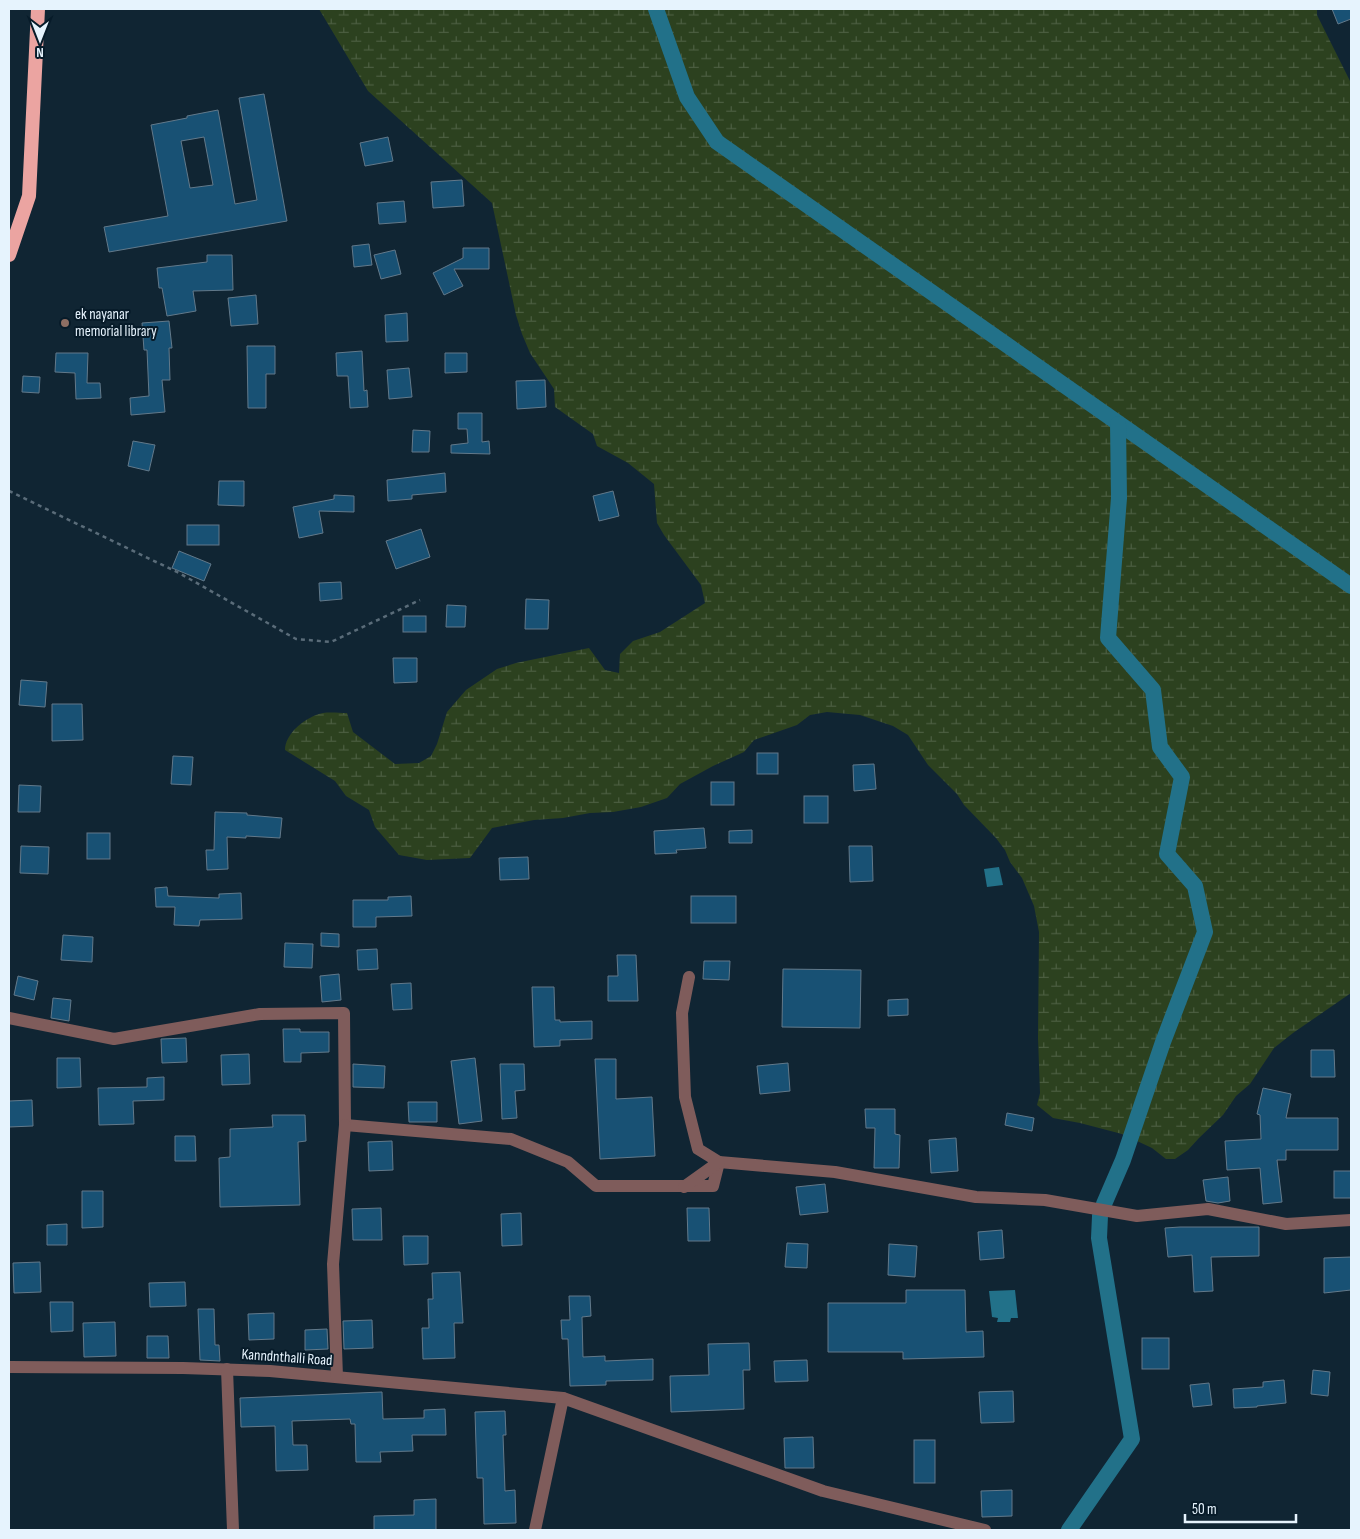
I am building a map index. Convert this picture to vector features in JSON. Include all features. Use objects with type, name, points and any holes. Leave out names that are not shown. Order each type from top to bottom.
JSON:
[{"type":"highway","points":[[9,255],[30,196],[38,9]]},
{"type":"street","points":[[688,977],[682,1013],[685,1098],[698,1149],[719,1162],[835,1172],[976,1197],[1045,1200],[1137,1216],[1208,1209],[1286,1224],[1351,1220]]},
{"type":"street","points":[[9,1018],[114,1039],[260,1014],[344,1013],[345,1125],[333,1264],[337,1377]]},
{"type":"street","points":[[345,1125],[511,1138],[568,1162],[596,1186],[713,1186],[719,1162]]},
{"type":"street","name":"Kanndnthalli Road","points":[[9,1367],[270,1371],[563,1398],[823,1491],[985,1530]]},
{"type":"street","points":[[227,1370],[232,1530]]},
{"type":"street","points":[[535,1530],[563,1398]]},
{"type":"path","points":[[9,491],[179,573],[296,639],[331,642],[420,600]]},
{"type":"green space","points":[[319,9],[1317,9],[1317,15],[1351,83],[1351,993],[1274,1048],[1250,1084],[1236,1096],[1223,1115],[1188,1150],[1175,1159],[1166,1159],[1152,1148],[1122,1134],[1053,1118],[1037,1105],[1040,1093],[1038,1038],[1039,932],[1034,906],[1022,878],[996,838],[928,765],[908,735],[893,726],[860,715],[827,712],[810,715],[797,725],[754,740],[744,752],[680,784],[667,798],[641,807],[613,812],[534,820],[492,828],[470,858],[427,860],[399,855],[375,827],[369,810],[346,796],[335,781],[285,750],[289,737],[298,726],[310,718],[323,713],[347,713],[353,732],[395,764],[419,763],[431,756],[437,744],[447,712],[466,690],[497,669],[516,663],[589,648],[605,670],[619,673],[620,654],[633,641],[660,632],[705,603],[701,585],[657,523],[654,484],[628,463],[597,446],[593,434],[555,407],[554,389],[530,353],[516,315],[492,203],[368,91]]},
{"type":"water","points":[[999,867],[1003,885],[987,887],[984,869]]},
{"type":"water","points":[[1015,1290],[1018,1318],[1011,1318],[1010,1322],[997,1322],[998,1318],[992,1317],[989,1291]]},
{"type":"building","points":[[1332,9],[1351,9],[1351,19],[1338,24]]},
{"type":"building","points":[[264,94],[287,221],[109,252],[104,227],[168,216],[151,125],[218,110],[235,204],[257,200],[239,98]],"holes":[[[204,137],[213,185],[190,188],[181,141]]]},
{"type":"building","points":[[388,137],[393,161],[365,166],[360,143]]},
{"type":"building","points":[[462,180],[464,206],[433,208],[431,182]]},
{"type":"building","points":[[404,201],[406,222],[379,224],[377,203]]},
{"type":"building","points":[[369,244],[372,265],[354,267],[352,246]]},
{"type":"building","points":[[463,248],[489,248],[489,269],[454,269],[463,286],[444,295],[433,273],[463,258]]},
{"type":"building","points":[[395,250],[401,274],[381,279],[374,255]]},
{"type":"building","points":[[207,255],[232,255],[233,290],[193,291],[196,311],[167,316],[162,288],[159,288],[157,268],[207,262]]},
{"type":"building","points":[[256,295],[258,324],[231,326],[228,298]]},
{"type":"building","points":[[407,313],[408,341],[386,342],[385,315]]},
{"type":"building","points":[[169,321],[172,348],[169,348],[170,380],[162,380],[165,412],[131,415],[130,398],[149,396],[147,350],[144,350],[142,323]]},
{"type":"building","points":[[247,346],[275,346],[275,374],[266,374],[266,408],[248,408]]},
{"type":"building","points":[[362,351],[364,391],[367,390],[368,407],[350,408],[348,376],[337,376],[336,353]]},
{"type":"building","points":[[56,353],[88,353],[87,383],[100,383],[101,398],[76,399],[75,373],[55,372]]},
{"type":"building","points":[[445,353],[467,353],[467,372],[445,373]]},
{"type":"building","points":[[409,368],[412,397],[389,399],[387,370]]},
{"type":"building","points":[[23,376],[40,377],[39,393],[22,392]]},
{"type":"building","points":[[545,380],[546,407],[517,409],[516,381]]},
{"type":"building","points":[[458,413],[482,413],[482,442],[489,441],[490,454],[451,453],[451,445],[468,443],[467,429],[458,429]]},
{"type":"building","points":[[413,430],[430,431],[429,452],[412,452]]},
{"type":"building","points":[[133,441],[155,445],[149,471],[128,466]]},
{"type":"building","points":[[445,473],[446,492],[412,495],[412,499],[388,501],[387,480]]},
{"type":"building","points":[[219,481],[244,481],[244,506],[218,505]]},
{"type":"building","points":[[613,491],[619,516],[599,521],[593,496]]},
{"type":"building","points":[[334,495],[354,496],[354,512],[319,511],[323,533],[299,538],[293,507],[334,499]]},
{"type":"building","points":[[187,525],[219,525],[219,545],[187,545]]},
{"type":"building","points":[[421,529],[430,557],[396,569],[386,541]]},
{"type":"building","points":[[179,551],[211,564],[204,581],[172,568]]},
{"type":"building","points":[[341,582],[342,599],[320,601],[319,583]]},
{"type":"building","points":[[526,599],[549,600],[548,629],[525,629]]},
{"type":"building","points":[[447,605],[466,606],[465,627],[446,627]]},
{"type":"building","points":[[403,616],[426,616],[426,632],[403,632]]},
{"type":"building","points":[[393,658],[417,658],[417,682],[394,683]]},
{"type":"building","points":[[21,680],[47,682],[45,707],[19,705]]},
{"type":"building","points":[[52,704],[82,704],[83,740],[52,741]]},
{"type":"building","points":[[757,753],[778,753],[778,774],[757,774]]},
{"type":"building","points":[[173,756],[193,757],[191,785],[171,784]]},
{"type":"building","points":[[874,764],[876,789],[854,791],[853,765]]},
{"type":"building","points":[[711,782],[734,782],[734,805],[711,805]]},
{"type":"building","points":[[19,785],[41,786],[40,812],[18,812]]},
{"type":"building","points":[[804,796],[828,796],[828,823],[804,823]]},
{"type":"building","points":[[215,812],[247,813],[247,815],[282,818],[280,838],[227,837],[228,869],[207,870],[206,850],[214,850]]},
{"type":"building","points":[[704,828],[706,848],[676,850],[677,853],[655,854],[654,831]]},
{"type":"building","points":[[752,830],[752,843],[729,843],[729,831]]},
{"type":"building","points":[[87,833],[110,833],[110,859],[87,859]]},
{"type":"building","points":[[21,846],[49,847],[48,874],[20,873]]},
{"type":"building","points":[[849,846],[872,846],[873,881],[850,882]]},
{"type":"building","points":[[528,857],[529,879],[500,880],[499,858]]},
{"type":"building","points":[[167,887],[168,896],[219,898],[219,894],[241,893],[242,919],[200,920],[199,926],[174,925],[175,907],[156,907],[155,888]]},
{"type":"building","points":[[411,896],[412,916],[376,917],[376,927],[353,927],[353,900],[388,900],[388,897]]},
{"type":"building","points":[[691,896],[736,896],[736,923],[691,923]]},
{"type":"building","points":[[321,933],[339,934],[339,947],[321,946]]},
{"type":"building","points":[[63,935],[93,937],[92,962],[61,960]]},
{"type":"building","points":[[285,943],[313,944],[312,968],[284,967]]},
{"type":"building","points":[[377,949],[378,969],[358,970],[357,950]]},
{"type":"building","points":[[617,955],[636,955],[638,1001],[608,1001],[608,976],[618,976]]},
{"type":"building","points":[[704,961],[730,961],[729,980],[703,979]]},
{"type":"building","points":[[783,969],[861,970],[860,1028],[782,1027]]},
{"type":"building","points":[[339,974],[341,1000],[322,1002],[320,976]]},
{"type":"building","points":[[18,976],[38,981],[34,1000],[14,995]]},
{"type":"building","points":[[411,983],[412,1009],[393,1010],[391,984]]},
{"type":"building","points":[[532,987],[554,987],[555,1020],[560,1020],[560,1022],[592,1021],[592,1039],[560,1040],[560,1046],[534,1047]]},
{"type":"building","points":[[53,998],[71,1000],[69,1021],[51,1018]]},
{"type":"building","points":[[908,999],[908,1015],[888,1016],[888,1000]]},
{"type":"building","points":[[283,1029],[300,1029],[300,1032],[329,1032],[329,1052],[301,1053],[301,1062],[284,1062]]},
{"type":"building","points":[[186,1038],[187,1062],[162,1063],[161,1039]]},
{"type":"building","points":[[1311,1050],[1334,1050],[1335,1077],[1311,1077]]},
{"type":"building","points":[[249,1054],[250,1084],[222,1085],[221,1055]]},
{"type":"building","points":[[57,1058],[80,1058],[81,1087],[57,1088]]},
{"type":"building","points":[[475,1058],[482,1121],[459,1124],[451,1061]]},
{"type":"building","points":[[595,1059],[616,1059],[616,1099],[652,1097],[655,1156],[600,1159]]},
{"type":"building","points":[[788,1063],[790,1091],[760,1094],[757,1066]]},
{"type":"building","points":[[353,1064],[385,1066],[384,1088],[353,1087]]},
{"type":"building","points":[[500,1064],[524,1064],[525,1090],[515,1091],[517,1118],[502,1119]]},
{"type":"building","points":[[164,1077],[164,1100],[133,1101],[134,1124],[99,1125],[98,1088],[147,1087],[147,1078]]},
{"type":"building","points":[[1263,1088],[1291,1094],[1286,1118],[1338,1118],[1338,1150],[1286,1150],[1286,1160],[1277,1160],[1282,1202],[1263,1204],[1260,1168],[1227,1170],[1225,1141],[1261,1139],[1260,1115],[1257,1114]]},
{"type":"building","points":[[32,1100],[33,1126],[9,1127],[9,1101]]},
{"type":"building","points":[[408,1102],[437,1102],[437,1122],[409,1122]]},
{"type":"building","points":[[865,1109],[895,1109],[895,1134],[900,1135],[899,1168],[874,1168],[875,1128],[866,1128]]},
{"type":"building","points":[[1007,1113],[1034,1118],[1032,1131],[1005,1125]]},
{"type":"building","points":[[272,1115],[305,1115],[306,1141],[298,1142],[300,1205],[220,1207],[219,1158],[230,1157],[230,1129],[273,1127]]},
{"type":"building","points":[[175,1136],[195,1136],[196,1161],[175,1161]]},
{"type":"building","points":[[956,1138],[958,1171],[931,1173],[929,1140]]},
{"type":"building","points":[[392,1141],[393,1170],[369,1171],[368,1142]]},
{"type":"building","points":[[1334,1171],[1351,1171],[1351,1198],[1334,1198]]},
{"type":"building","points":[[1228,1177],[1230,1201],[1218,1203],[1206,1201],[1203,1180]]},
{"type":"building","points":[[825,1184],[828,1212],[800,1215],[796,1187]]},
{"type":"building","points":[[82,1191],[103,1191],[103,1227],[82,1228]]},
{"type":"building","points":[[381,1208],[382,1240],[353,1240],[352,1209]]},
{"type":"building","points":[[687,1208],[709,1208],[710,1241],[688,1241]]},
{"type":"building","points":[[521,1213],[522,1245],[502,1246],[501,1214]]},
{"type":"building","points":[[67,1224],[67,1245],[47,1245],[47,1225]]},
{"type":"building","points":[[1259,1227],[1259,1256],[1211,1257],[1213,1291],[1194,1292],[1192,1255],[1168,1257],[1165,1228]]},
{"type":"building","points":[[1002,1230],[1004,1258],[980,1260],[978,1232]]},
{"type":"building","points":[[403,1236],[428,1236],[428,1264],[404,1265]]},
{"type":"building","points":[[787,1243],[808,1244],[807,1268],[785,1267]]},
{"type":"building","points":[[889,1244],[917,1246],[915,1277],[888,1275]]},
{"type":"building","points":[[1351,1257],[1351,1290],[1324,1293],[1324,1258]]},
{"type":"building","points":[[40,1262],[41,1292],[14,1293],[13,1263]]},
{"type":"building","points":[[460,1272],[463,1323],[454,1323],[455,1358],[423,1359],[422,1328],[429,1328],[428,1299],[433,1299],[432,1273]]},
{"type":"building","points":[[185,1282],[186,1306],[150,1307],[149,1283]]},
{"type":"building","points":[[906,1290],[965,1290],[966,1332],[983,1331],[984,1357],[903,1359],[903,1352],[828,1352],[828,1303],[906,1303]]},
{"type":"building","points":[[569,1296],[590,1296],[591,1316],[582,1317],[583,1357],[605,1356],[605,1361],[653,1359],[653,1380],[606,1381],[606,1385],[570,1386],[568,1339],[562,1339],[561,1320],[570,1320]]},
{"type":"building","points":[[50,1302],[73,1302],[73,1331],[51,1332]]},
{"type":"building","points":[[198,1309],[214,1309],[215,1345],[219,1345],[220,1361],[200,1360]]},
{"type":"building","points":[[274,1313],[274,1339],[249,1340],[248,1314]]},
{"type":"building","points":[[372,1320],[373,1348],[344,1349],[343,1321]]},
{"type":"building","points":[[115,1322],[116,1356],[84,1357],[83,1323]]},
{"type":"building","points":[[327,1329],[328,1349],[305,1350],[305,1330]]},
{"type":"building","points":[[147,1336],[168,1336],[169,1358],[147,1358]]},
{"type":"building","points":[[1142,1338],[1169,1338],[1169,1369],[1142,1369]]},
{"type":"building","points":[[749,1343],[750,1370],[743,1370],[744,1409],[671,1412],[670,1376],[709,1375],[708,1344]]},
{"type":"building","points":[[807,1360],[808,1381],[775,1382],[774,1361]]},
{"type":"building","points":[[1313,1370],[1330,1372],[1328,1396],[1311,1394]]},
{"type":"building","points":[[1284,1380],[1286,1403],[1234,1408],[1233,1389],[1263,1387],[1263,1382]]},
{"type":"building","points":[[1209,1383],[1212,1405],[1193,1407],[1190,1385]]},
{"type":"building","points":[[1013,1391],[1014,1422],[981,1423],[979,1392]]},
{"type":"building","points":[[382,1392],[383,1419],[424,1418],[424,1410],[445,1409],[446,1435],[412,1435],[413,1451],[380,1452],[381,1462],[356,1462],[355,1424],[351,1424],[350,1419],[292,1421],[293,1445],[307,1445],[308,1470],[276,1471],[275,1426],[241,1427],[240,1398]]},
{"type":"building","points":[[505,1411],[506,1435],[503,1435],[505,1491],[515,1490],[516,1523],[484,1524],[483,1478],[477,1478],[475,1412]]},
{"type":"building","points":[[813,1437],[814,1468],[785,1468],[784,1438]]},
{"type":"building","points":[[914,1440],[935,1440],[935,1483],[914,1483]]},
{"type":"building","points":[[1012,1490],[1012,1516],[982,1517],[981,1491]]},
{"type":"building","points":[[436,1499],[436,1530],[374,1530],[374,1516],[414,1515],[414,1500]]},
{"type":"waterway","points":[[656,9],[687,97],[717,142],[1351,586]]},
{"type":"waterway","points":[[1104,1204],[1123,1160],[1163,1042],[1205,932],[1195,886],[1167,854],[1182,777],[1160,747],[1153,690],[1108,638],[1119,498],[1118,424]]},
{"type":"waterway","points":[[1107,1198],[1117,1177]]},
{"type":"waterway","points":[[1069,1530],[1132,1439],[1099,1238],[1100,1216]]},
{"type":"place","name":"ek nayanar memorial library","points":[[65,323]]}]
